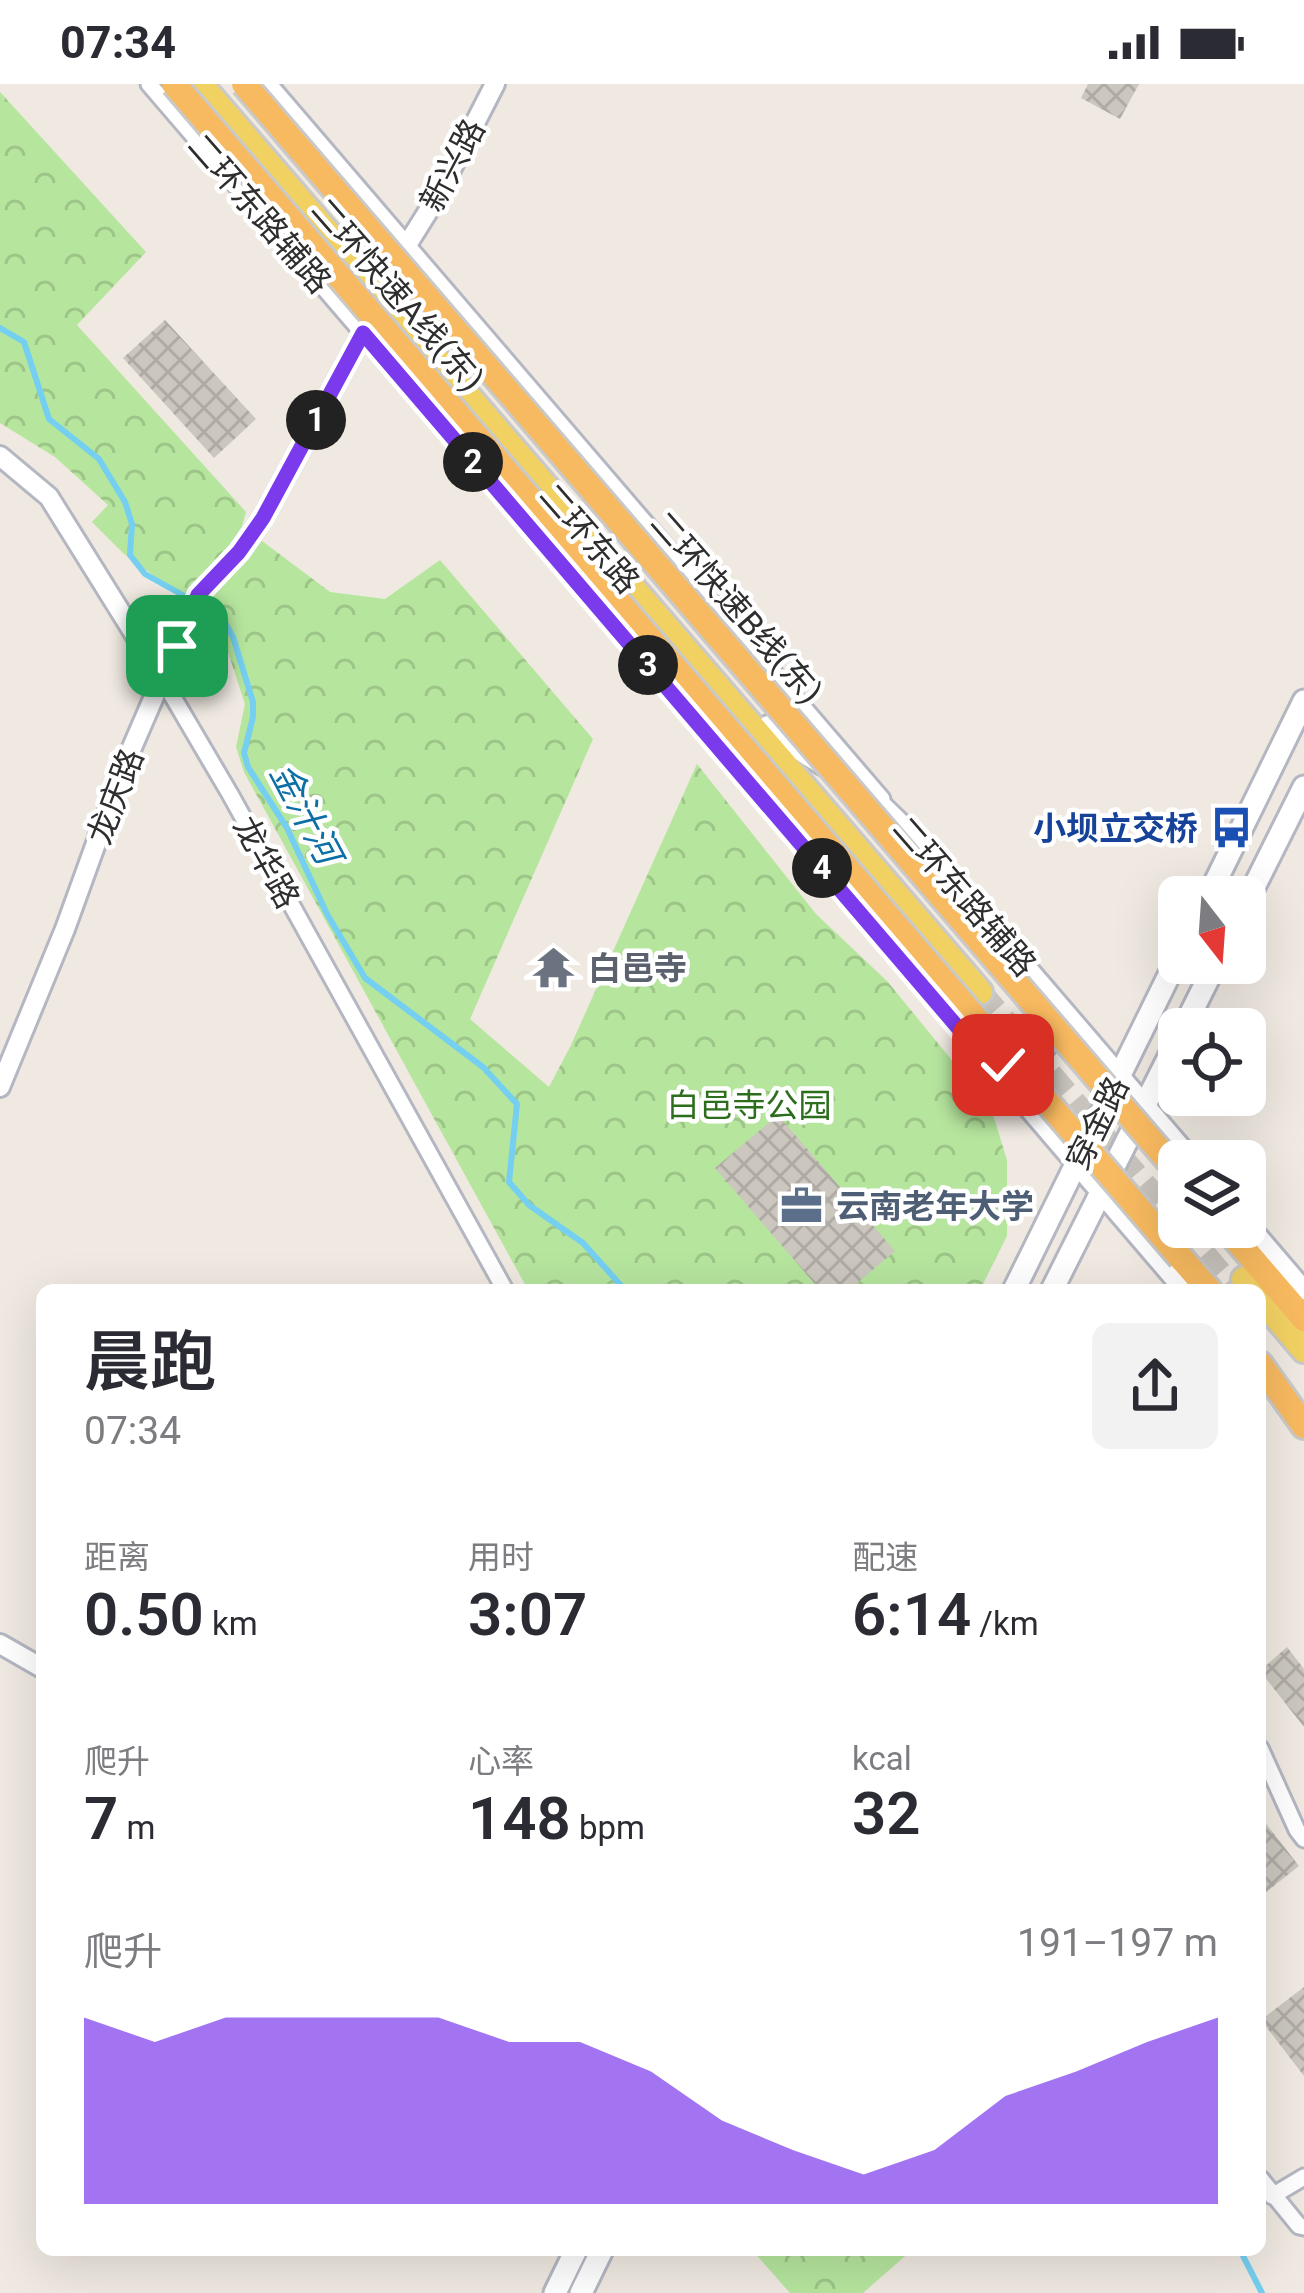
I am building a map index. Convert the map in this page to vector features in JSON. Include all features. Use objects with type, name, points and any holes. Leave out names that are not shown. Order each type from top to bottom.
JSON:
[{"type":"highway","name":"二环快速A线(东)","points":[[174,84],[1175,1265],[1222,1284]]},
{"type":"highway","name":"二环快速B线(东)","points":[[244,84],[1158,1149]]},
{"type":"highway","points":[[1243,1248],[1304,1319]]},
{"type":"highway","points":[[1266,1360],[1303,1422]]},
{"type":"highway","points":[[1266,1372],[1303,1422]]},
{"type":"main road","name":"二环东路","points":[[200,84],[764,730]]},
{"type":"main road","name":"二环东路","points":[[218,84],[984,988]]},
{"type":"main road","points":[[1218,876],[1304,701]]},
{"type":"main road","points":[[1260,876],[1304,787]]},
{"type":"main road","name":"穿金路","points":[[1017,1284],[1165,984]]},
{"type":"main road","name":"穿金路","points":[[1055,1284],[1158,1079]]},
{"type":"main road","points":[[1266,1317],[1304,1350]]},
{"type":"main road","points":[[1266,1326],[1304,1370]]},
{"type":"main road","points":[[555,2293],[573,2256]]},
{"type":"main road","points":[[581,2293],[599,2256]]},
{"type":"street","name":"二环东路辅路","points":[[149,84],[1076,1165],[1175,1265],[1182,1284]]},
{"type":"street","name":"二环东路辅路","points":[[269,84],[1175,1140]]},
{"type":"street","name":"新兴路","points":[[407,245],[495,84]]},
{"type":"street","name":"龙庆路","points":[[0,1087],[124,766],[198,595],[263,518],[363,333]]},
{"type":"street","name":"龙华路","points":[[0,456],[49,497],[163,680],[502,1284]]},
{"type":"street","points":[[764,730],[872,797],[916,837]]},
{"type":"street","points":[[764,730],[808,842],[845,895]]},
{"type":"street","points":[[978,1051],[1003,1065],[1021,1064],[1037,1056],[1058,1028],[1058,1010],[1049,993]]},
{"type":"street","points":[[1266,1246],[1304,1290]]},
{"type":"street","points":[[1162,1248],[1161,1256],[1175,1265]]},
{"type":"street","points":[[1266,1385],[1303,1422]]},
{"type":"street","points":[[0,1644],[36,1664]]},
{"type":"street","points":[[1266,1761],[1304,1839]]},
{"type":"street","points":[[1273,2196],[1304,2177]]},
{"type":"street","points":[[1266,2186],[1304,2227]]},
{"type":"green space","name":"白邑寺公园","points":[[0,92],[146,252],[77,325],[246,512],[242,526],[330,592],[385,599],[440,560],[593,739],[470,1019],[549,1087],[697,764],[816,914],[887,981],[991,1108],[1007,1160],[1007,1236],[983,1284],[525,1284],[244,772],[236,747],[245,704],[221,631],[213,619],[124,554],[92,522],[108,505],[55,457],[0,423]]},
{"type":"green space","points":[[757,2256],[905,2256],[863,2293],[790,2293]]},
{"type":"building","points":[[1088,84],[1139,84],[1120,119],[1081,98]]},
{"type":"building","points":[[165,320],[256,419],[214,458],[123,358]]},
{"type":"building","name":"云南老年大学","points":[[778,1115],[895,1251],[856,1284],[815,1284],[715,1168]]},
{"type":"building","points":[[1287,1647],[1304,1669],[1304,1727],[1266,1679],[1266,1666]]},
{"type":"building","points":[[1266,1824],[1299,1866],[1266,1892]]},
{"type":"building","points":[[1304,1987],[1304,2076],[1266,2027],[1266,2016]]},
{"type":"waterway","name":"金汁河","points":[[0,328],[24,342],[49,419],[99,459],[125,502],[132,524],[130,555],[145,574],[213,612],[233,637],[253,702],[244,753],[248,767],[287,828],[327,914],[365,978],[483,1067],[517,1104],[509,1182],[529,1205],[583,1243],[620,1284]]},
{"type":"waterway","name":"金汁河","points":[[1243,2256],[1262,2293]]},
{"type":"tunnel","points":[[980,992],[1158,1200]]},
{"type":"tunnel","points":[[1199,1248],[1230,1284]]},
{"type":"place","name":"小坝立交桥","points":[[1232,828]]},
{"type":"place","name":"白邑寺","points":[[554,968]]},
{"type":"place","name":"云南老年大学","points":[[802,1206]]},
{"type":"route","points":[[177,646],[198,595],[263,518],[363,333],[978,1051],[1003,1065]]}]
